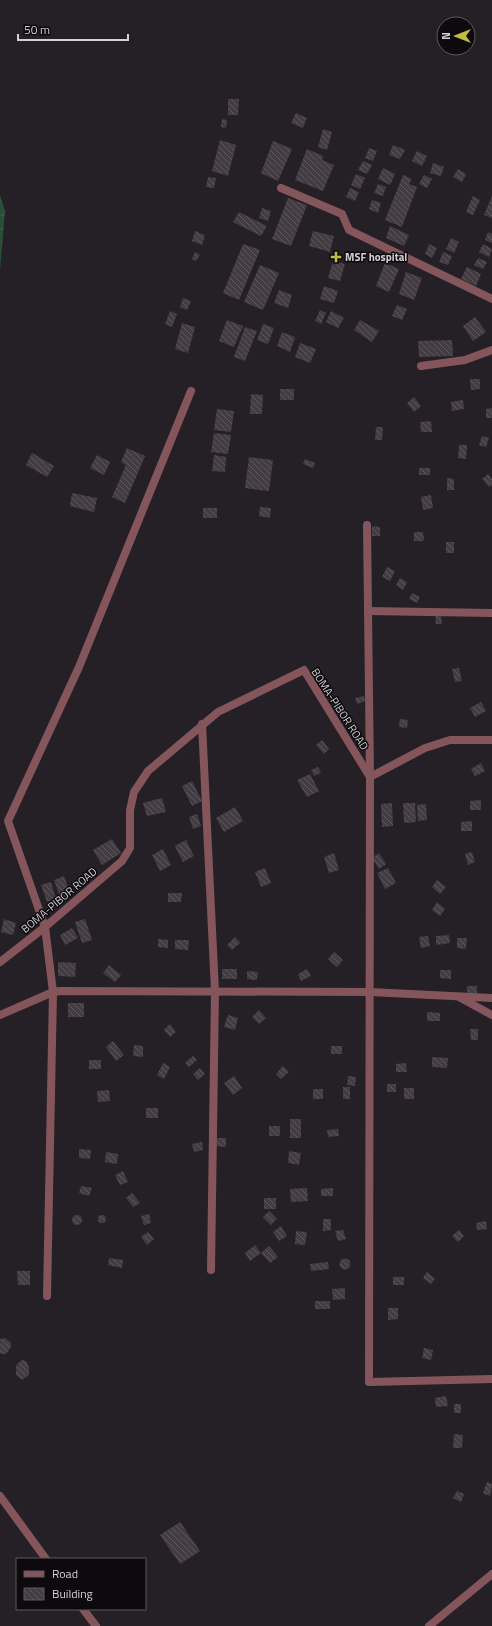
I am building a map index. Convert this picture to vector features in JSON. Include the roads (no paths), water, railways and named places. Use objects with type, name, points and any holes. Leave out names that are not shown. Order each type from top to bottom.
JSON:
[{"type":"street","points":[[281,188],[342,214],[349,230],[492,299]]},
{"type":"street","points":[[421,366],[464,360],[492,350]]},
{"type":"street","points":[[47,1296],[53,992],[45,927],[8,821],[79,667],[191,391]]},
{"type":"street","points":[[367,525],[370,777],[369,1382],[492,1379]]},
{"type":"street","points":[[368,611],[492,613]]},
{"type":"street","name":"BOMA-PIBOR ROAD","points":[[0,962],[45,927],[122,861],[130,848],[130,810],[134,792],[148,771],[218,712],[304,670],[370,777]]},
{"type":"street","points":[[202,724],[215,991],[211,1270]]},
{"type":"street","points":[[370,777],[425,748],[450,740],[492,740]]},
{"type":"street","points":[[0,1015],[53,992],[370,992],[492,998]]},
{"type":"street","points":[[458,996],[492,1015]]},
{"type":"street","points":[[0,1496],[45,1558]]},
{"type":"street","points":[[429,1626],[492,1574]]},
{"type":"street","points":[[84,1610],[96,1626]]},
{"type":"place","name":"MSF hospital","points":[[336,257]]}]
